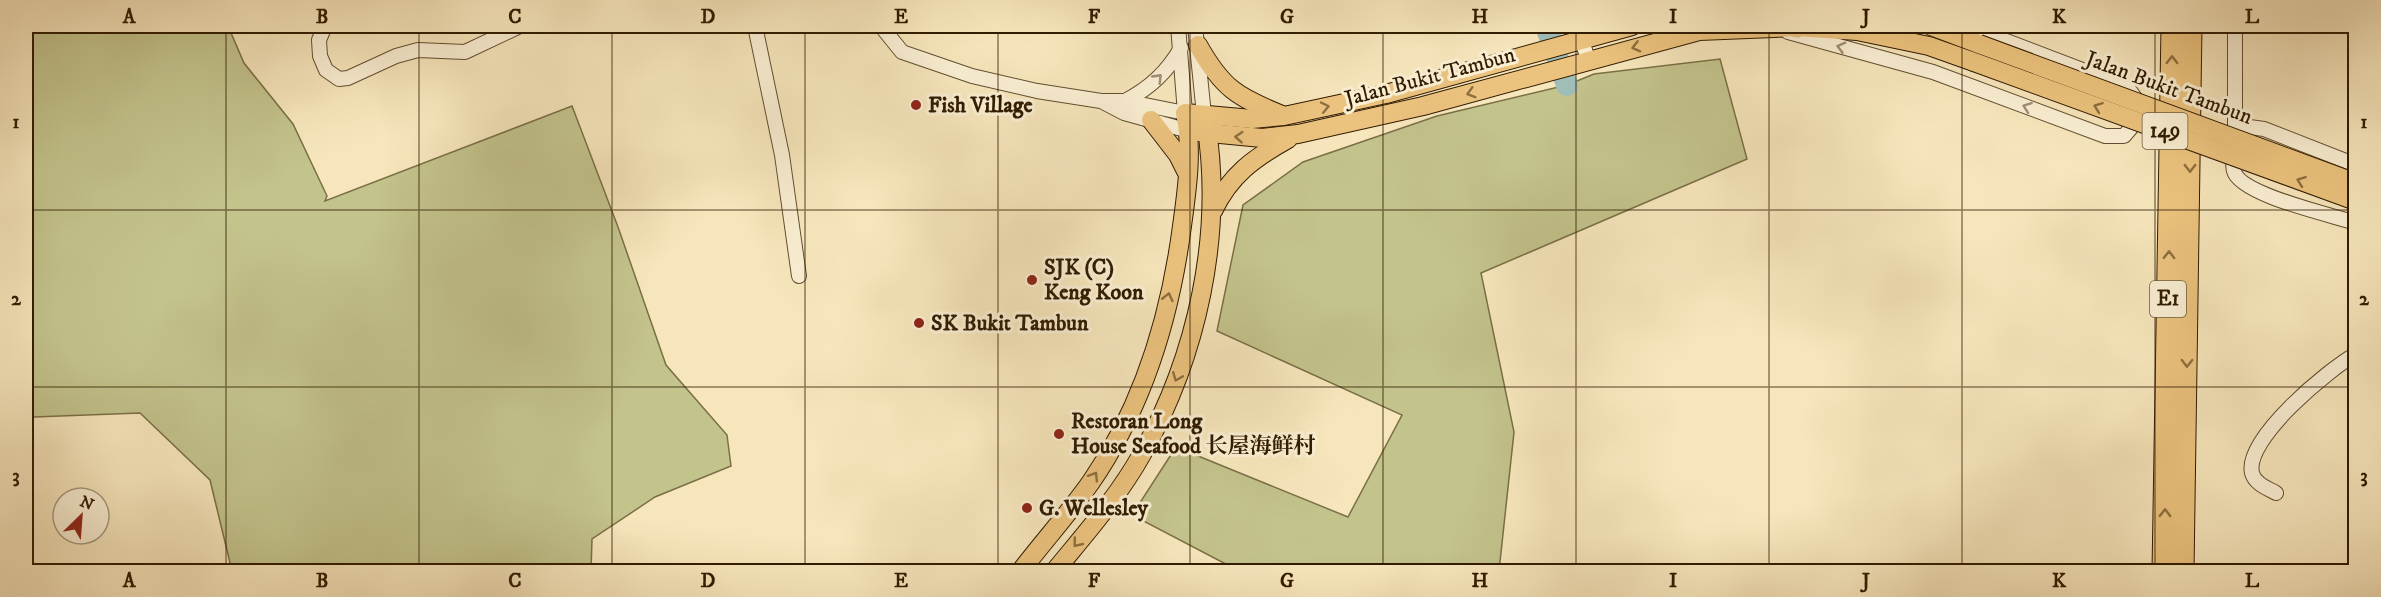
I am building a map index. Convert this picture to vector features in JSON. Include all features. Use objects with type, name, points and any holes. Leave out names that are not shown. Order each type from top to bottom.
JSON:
[{"type":"highway","name":"E1","points":[[2163,572],[2172,26]]},
{"type":"highway","name":"E1","points":[[2183,572],[2191,26]]},
{"type":"main road","name":"Jalan Bukit Tambun","points":[[1187,122],[1204,115],[1252,119],[1284,116],[1386,94],[1535,51],[1576,36],[1632,26]]},
{"type":"main road","name":"Jalan Bukit Tambun","points":[[1187,122],[1207,134],[1262,138],[1298,134],[1423,106],[1699,31],[1796,26],[1886,35],[1974,62],[2355,201]]},
{"type":"main road","name":"Jalan Bukit Tambun","points":[[1931,26],[2355,183]]},
{"type":"main road","points":[[1190,46],[1228,88],[1251,102],[1284,116]]},
{"type":"main road","points":[[1054,572],[1116,494],[1142,454],[1179,374],[1195,326],[1205,267],[1209,219],[1210,176],[1204,115]]},
{"type":"main road","points":[[1151,120],[1178,155],[1187,172]]},
{"type":"main road","points":[[1020,572],[1091,482],[1138,398],[1161,337],[1180,238],[1187,172],[1187,122]]},
{"type":"main road","points":[[1209,219],[1222,191],[1236,174],[1256,157],[1298,134]]},
{"type":"street","points":[[325,26],[319,40],[320,56],[326,70],[339,79],[348,78],[396,56],[418,50],[461,53],[517,26]]},
{"type":"street","points":[[755,26],[782,156],[799,276]]},
{"type":"street","name":"Jalan Bukit Tambun","points":[[881,26],[902,52],[930,63],[1037,91],[1125,101],[1187,122]]},
{"type":"street","points":[[1178,26],[1190,46],[1204,115]]},
{"type":"street","points":[[1187,122],[1190,46],[1196,26]]},
{"type":"street","points":[[1773,28],[1933,72],[2105,136],[2124,136],[2136,122],[2141,106],[2127,87],[1967,26]]},
{"type":"street","points":[[2235,26],[2234,173],[2241,183],[2261,193],[2355,223]]},
{"type":"street","points":[[1576,36],[1582,61]]},
{"type":"street","points":[[1125,101],[1148,88],[1190,46]]},
{"type":"street","name":"Jalan Bukit Tambun","points":[[1101,100],[1124,113],[1151,120],[1187,122]]},
{"type":"street","points":[[2235,125],[2264,129],[2355,165]]},
{"type":"street","points":[[2276,493],[2260,484],[2253,474],[2252,463],[2259,444],[2321,377],[2355,354]]},
{"type":"green space","points":[[26,26],[228,26],[244,63],[293,124],[327,196],[325,201],[572,106],[618,227],[666,365],[727,435],[731,466],[655,497],[592,539],[591,571],[232,571],[210,480],[140,413],[34,417],[26,408]]},
{"type":"green space","points":[[1720,59],[1747,159],[1481,273],[1514,432],[1499,571],[1239,571],[1132,515],[1176,447],[1348,517],[1402,415],[1217,331],[1243,205],[1303,162],[1437,116],[1567,85],[1594,74]]},
{"type":"waterway","points":[[1546,26],[1567,85]]},
{"type":"place","name":"Fish Village","points":[[916,105]]},
{"type":"place","name":"SJK (C) Keng Koon","points":[[1032,280]]},
{"type":"place","name":"SK Bukit Tambun","points":[[919,323]]},
{"type":"place","name":"Restoran Long House Seafood 长屋海鲜村","points":[[1059,434]]},
{"type":"place","name":"G. Wellesley","points":[[1027,508]]}]
